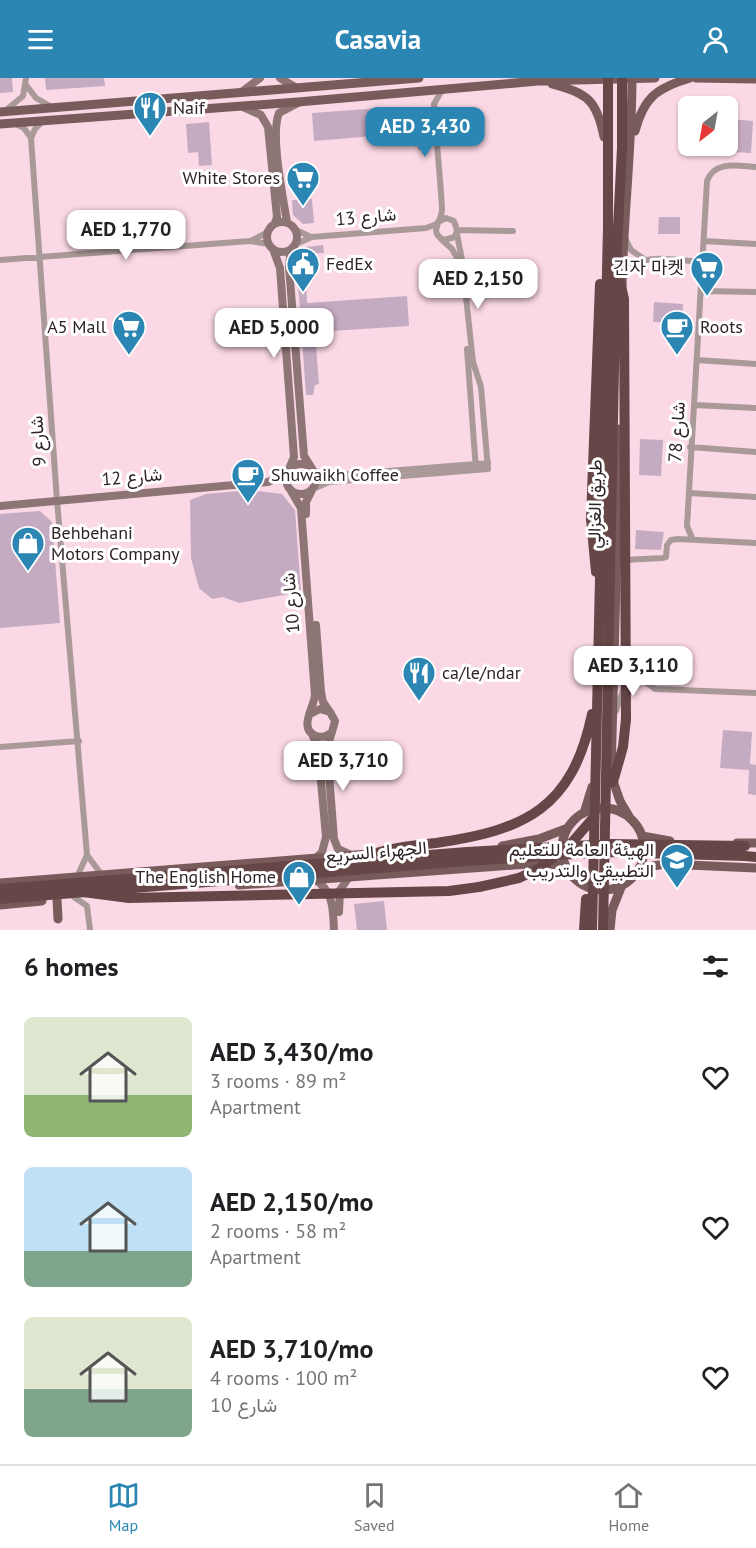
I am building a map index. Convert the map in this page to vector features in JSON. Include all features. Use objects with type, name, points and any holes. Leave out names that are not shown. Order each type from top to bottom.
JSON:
[{"type":"highway","name":"طريق الغزالي","points":[[592,930],[608,227],[605,78]]},
{"type":"highway","name":"طريق الغزالي","points":[[603,930],[622,78]]},
{"type":"highway","points":[[596,572],[591,519],[600,278],[608,227]]},
{"type":"highway","points":[[79,895],[129,898],[448,891],[519,878],[559,856],[584,830],[606,798],[613,782],[626,728],[624,299],[619,271]]},
{"type":"highway","points":[[356,857],[390,848],[456,840],[503,830],[540,809],[561,788],[580,757],[588,737],[598,691]]},
{"type":"highway","points":[[586,930],[589,840],[594,821]]},
{"type":"highway","name":"الجهراء السريع","points":[[1,889],[356,857],[583,845],[756,845]]},
{"type":"highway","name":"الجهراء السريع","points":[[1,889],[79,895],[579,852],[662,852],[756,857]]},
{"type":"main road","points":[[2,111],[419,78]]},
{"type":"main road","name":"طريق الغزالي","points":[[584,813],[592,786],[604,253],[605,78]]},
{"type":"main road","name":"طريق الغزالي","points":[[630,818],[620,801],[611,775],[615,714],[619,271],[632,142],[632,78]]},
{"type":"main road","points":[[0,124],[425,92],[538,81],[655,78]]},
{"type":"main road","points":[[632,142],[640,111],[651,97],[666,87],[690,78]]},
{"type":"main road","points":[[696,78],[756,79]]},
{"type":"main road","points":[[334,99],[346,93],[395,90],[400,84],[394,80]]},
{"type":"main road","points":[[538,81],[572,89],[588,98],[598,111],[604,137]]},
{"type":"main road","points":[[586,930],[588,913],[580,883],[566,866],[563,843],[568,828],[584,813],[596,809],[608,808],[630,818],[642,836],[644,859],[636,874]]},
{"type":"main road","name":"الجهراء السريع","points":[[1,889],[77,877],[505,845],[539,839],[568,828]]},
{"type":"main road","name":"الجهراء السريع","points":[[642,836],[667,840],[756,845]]},
{"type":"main road","name":"الجهراء السريع","points":[[0,905],[79,895],[542,863],[566,866]]},
{"type":"main road","points":[[580,883],[597,889],[609,890],[622,885],[636,874],[653,866],[665,864],[756,868]]},
{"type":"main road","points":[[610,930],[612,910],[622,885]]},
{"type":"main road","points":[[57,899],[58,919]]},
{"type":"street","points":[[243,91],[260,78]]},
{"type":"street","points":[[280,78],[295,87]]},
{"type":"street","points":[[26,81],[36,99],[52,107]]},
{"type":"street","points":[[2,111],[23,96],[26,81]]},
{"type":"street","points":[[434,104],[442,90]]},
{"type":"street","points":[[425,92],[434,104],[442,210],[435,231],[439,238],[452,249],[459,261],[476,467]]},
{"type":"street","points":[[298,102],[283,110],[276,124],[281,186],[287,222],[296,230],[295,245],[289,267],[304,456],[317,480],[312,489]]},
{"type":"street","points":[[239,106],[258,112],[268,127],[277,217],[268,232],[250,241]]},
{"type":"street","points":[[31,138],[35,129],[44,120]]},
{"type":"street","points":[[14,123],[24,128],[31,138]]},
{"type":"street","name":"شارع 9","points":[[31,138],[57,500],[87,855]]},
{"type":"street","name":"شارع 78","points":[[692,538],[687,526],[690,447],[707,185],[710,174],[723,166],[756,167]]},
{"type":"street","points":[[268,232],[280,268],[294,457],[288,472],[290,490],[299,494],[329,482],[488,466],[481,387],[473,362],[456,224],[448,219],[442,210]]},
{"type":"street","points":[[437,223],[448,219]]},
{"type":"street","points":[[275,223],[287,222]]},
{"type":"street","name":"شارع 13","points":[[295,245],[312,237],[423,228],[437,223]]},
{"type":"street","name":"شارع 13","points":[[423,228],[439,238]]},
{"type":"street","name":"شارع 13","points":[[296,230],[312,237]]},
{"type":"street","points":[[439,238],[448,241],[457,232],[513,231]]},
{"type":"street","points":[[624,236],[632,250],[644,259]]},
{"type":"street","points":[[0,260],[134,248],[250,241],[284,252],[295,245]]},
{"type":"street","points":[[704,241],[756,244]]},
{"type":"street","points":[[619,271],[644,259],[703,262]]},
{"type":"street","points":[[701,291],[756,292]]},
{"type":"street","points":[[697,360],[756,364]]},
{"type":"street","points":[[470,386],[481,387]]},
{"type":"street","points":[[694,405],[756,408]]},
{"type":"street","points":[[690,447],[756,452]]},
{"type":"street","points":[[288,472],[297,464],[326,476],[476,467]]},
{"type":"street","name":"شارع 12","points":[[0,506],[268,482],[288,472]]},
{"type":"street","name":"شارع 12","points":[[268,482],[290,490]]},
{"type":"street","name":"شارع 10","points":[[310,714],[315,695],[306,506],[312,489]]},
{"type":"street","name":"شارع 10","points":[[290,490],[300,507],[321,692],[323,702],[330,712]]},
{"type":"street","points":[[689,493],[756,497]]},
{"type":"street","points":[[617,566],[623,560],[666,557],[667,545],[671,540],[692,538],[756,543]]},
{"type":"street","points":[[615,714],[627,682],[641,680],[655,689],[756,693]]},
{"type":"street","points":[[316,858],[322,852],[326,837],[318,748],[307,723],[310,714],[320,709],[330,712],[335,721],[327,747],[334,839],[338,849],[356,857]]},
{"type":"street","points":[[312,734],[323,737],[332,732]]},
{"type":"street","points":[[0,747],[79,741]]},
{"type":"street","points":[[77,877],[87,855],[102,875]]},
{"type":"street","points":[[340,930],[339,894],[349,877]]},
{"type":"street","points":[[314,879],[331,897],[334,930]]},
{"type":"street","points":[[88,911],[93,900],[101,894]]},
{"type":"street","points":[[79,895],[88,911],[90,930]]},
{"type":"building","points":[[0,78],[12,78],[13,92],[0,93]]},
{"type":"building","points":[[45,78],[104,78],[105,86],[46,90]]},
{"type":"building","points":[[394,107],[397,134],[314,141],[312,113]]},
{"type":"building","points":[[738,120],[753,121],[751,153],[738,152]]},
{"type":"building","points":[[209,122],[212,165],[199,166],[198,152],[188,153],[186,124]]},
{"type":"building","points":[[418,132],[430,132],[430,150],[418,150]]},
{"type":"building","name":"White Stores","points":[[312,199],[314,223],[303,224],[293,215],[292,200]]},
{"type":"building","points":[[659,217],[680,217],[680,234],[658,234]]},
{"type":"building","points":[[323,245],[324,253],[309,254],[303,262],[304,275],[297,276],[296,259],[306,247]]},
{"type":"building","points":[[306,282],[307,303],[407,296],[409,326],[315,332],[319,384],[315,385],[313,395],[306,395],[298,283]]},
{"type":"building","points":[[654,302],[683,304],[682,323],[653,322]]},
{"type":"building","points":[[640,439],[663,440],[661,476],[639,475]]},
{"type":"building","points":[[250,490],[282,494],[295,510],[301,592],[239,603],[223,597],[212,599],[199,588],[191,558],[190,500],[206,494]]},
{"type":"building","name":"Behbehani Motors Company","points":[[40,511],[52,522],[60,623],[0,628],[0,514]]},
{"type":"building","points":[[636,530],[664,532],[661,550],[635,549]]},
{"type":"building","points":[[723,730],[752,732],[750,764],[756,765],[756,795],[748,794],[749,770],[720,768]]},
{"type":"building","points":[[384,901],[387,930],[357,930],[354,904]]},
{"type":"place","name":"Naif","points":[[150,137]]},
{"type":"place","name":"White Stores","points":[[303,207]]},
{"type":"place","name":"FedEx","points":[[303,293]]},
{"type":"place","name":"긴자 마켓","points":[[707,297]]},
{"type":"place","name":"A5 Mall","points":[[129,356]]},
{"type":"place","name":"Roots","points":[[677,356]]},
{"type":"place","name":"Shuwaikh Coffee","points":[[248,504]]},
{"type":"place","name":"Behbehani Motors Company","points":[[28,572]]},
{"type":"place","name":"ca/le/ndar","points":[[419,702]]},
{"type":"place","name":"الهيئة العامة للتعليم التطبيقي والتدريب","points":[[677,889]]},
{"type":"place","name":"The English Home","points":[[299,906]]}]
